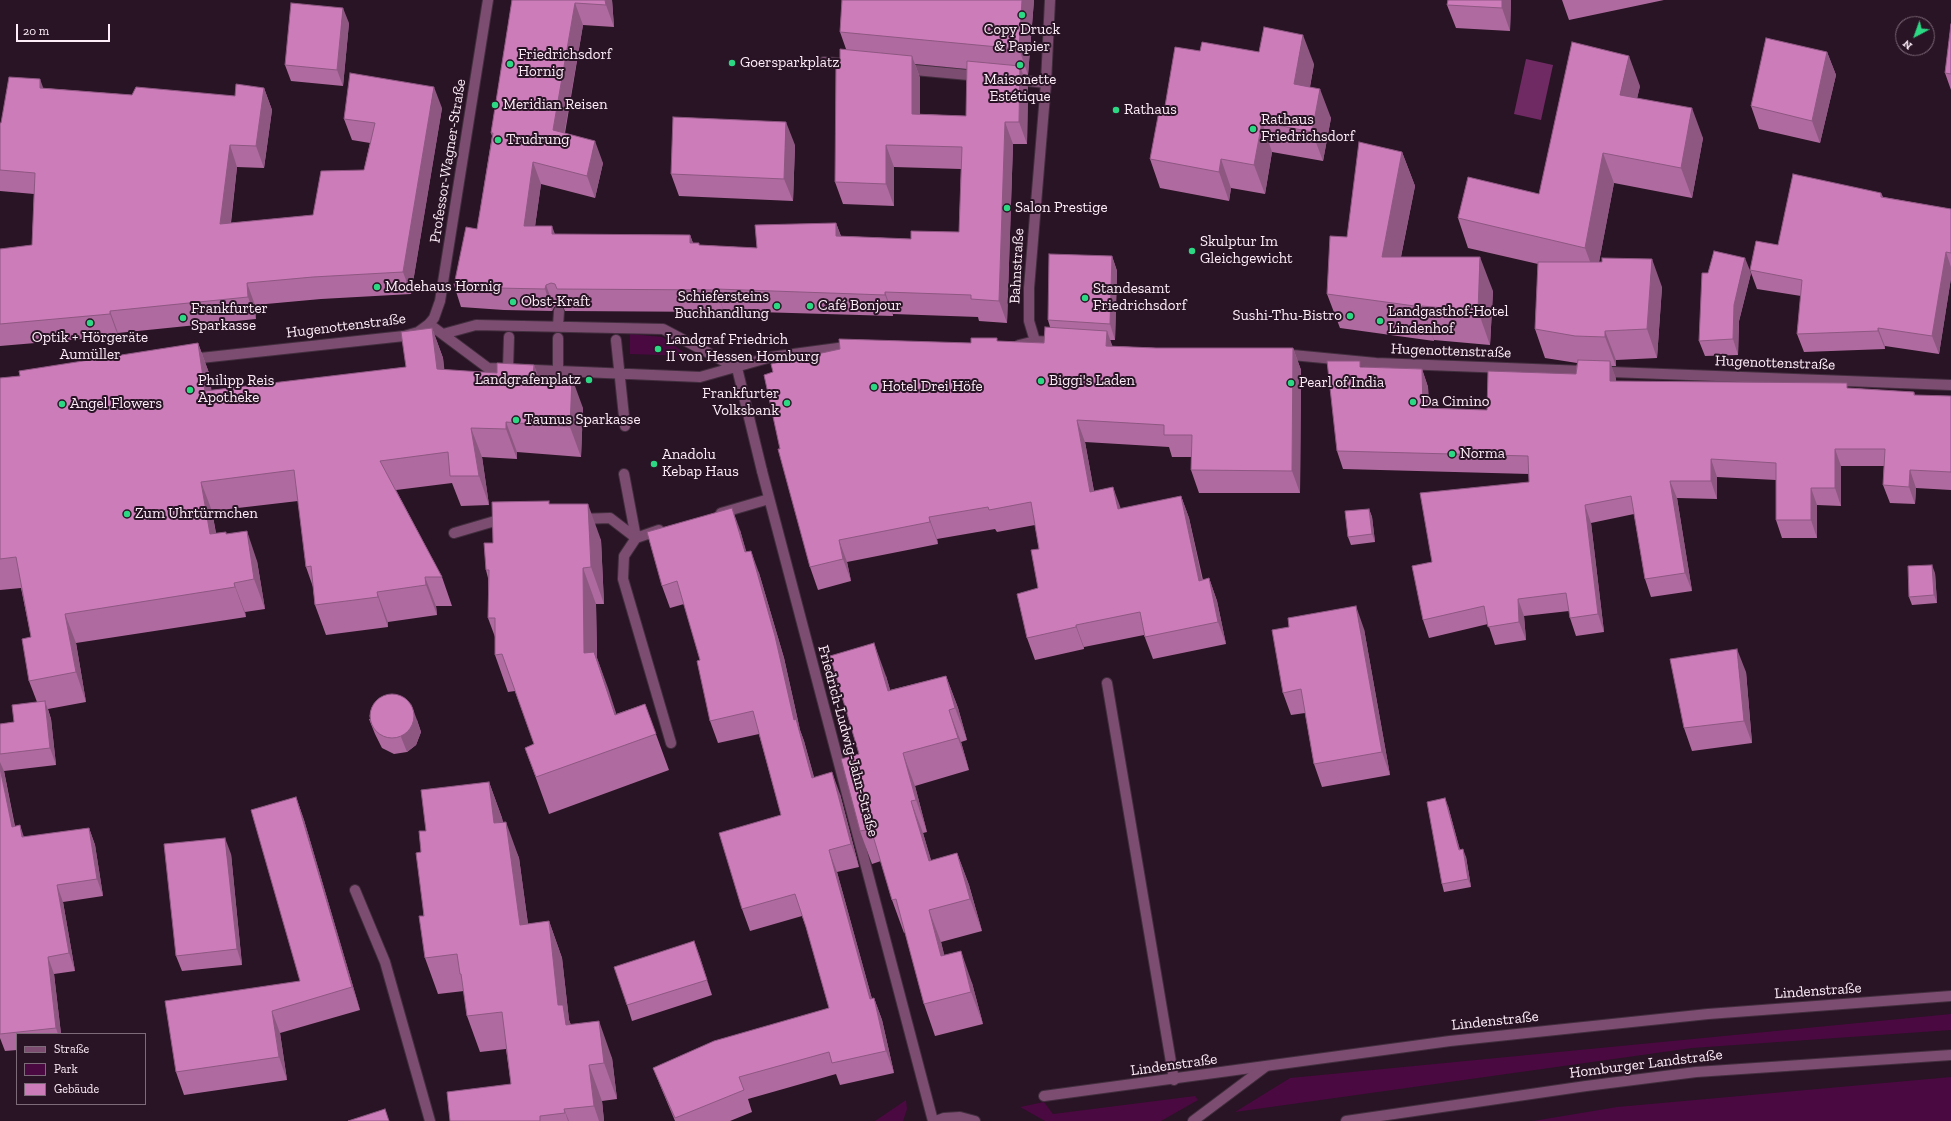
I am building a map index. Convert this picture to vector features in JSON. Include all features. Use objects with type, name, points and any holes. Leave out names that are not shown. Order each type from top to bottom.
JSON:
[{"type":"street","name":"Professor-Wagner-Straße","points":[[430,324],[434,318],[440,301],[488,0]]},
{"type":"street","name":"Bahnstraße","points":[[1035,341],[1029,322],[1029,288],[1046,83],[1050,0]]},
{"type":"street","points":[[824,62],[856,65]]},
{"type":"street","points":[[896,68],[1046,83]]},
{"type":"street","points":[[558,326],[560,311]]},
{"type":"street","points":[[430,324],[488,368],[700,377],[737,368],[771,357],[857,346]]},
{"type":"street","name":"Hugenottenstraße","points":[[178,360],[404,336],[418,332],[430,324]]},
{"type":"street","points":[[443,334],[476,325],[663,329],[737,368]]},
{"type":"street","points":[[508,368],[510,337]]},
{"type":"street","points":[[558,338],[558,371]]},
{"type":"street","points":[[616,340],[625,426]]},
{"type":"street","points":[[1008,345],[1023,345],[1035,341],[1066,343]]},
{"type":"street","name":"Hugenottenstraße","points":[[1268,354],[1323,357],[1376,363],[1951,385]]},
{"type":"street","name":"Friedrich-Ludwig-Jahn-Straße","points":[[737,368],[769,499],[933,1121]]},
{"type":"street","points":[[624,474],[636,538]]},
{"type":"street","points":[[710,516],[769,499]]},
{"type":"street","points":[[572,519],[610,518],[636,538]]},
{"type":"street","points":[[454,533],[495,521],[518,520]]},
{"type":"street","points":[[671,743],[622,579],[624,556],[636,538],[673,526]]},
{"type":"street","points":[[1106,683],[1174,1080]]},
{"type":"street","points":[[355,890],[385,962],[430,1121]]},
{"type":"street","name":"Lindenstraße","points":[[1044,1096],[1174,1080],[1450,1041],[1700,1015],[1951,996]]},
{"type":"street","name":"Homburger Landstraße","points":[[1346,1121],[1586,1086],[1696,1072],[1951,1055]]},
{"type":"street","points":[[1193,1121],[1265,1067]]},
{"type":"street","points":[[936,1121],[944,1118],[960,1117],[975,1121]]},
{"type":"green space","points":[[630,334],[662,337],[689,356],[630,354]]},
{"type":"green space","points":[[1951,1014],[1951,1030],[1692,1048],[1235,1112],[1290,1078]]},
{"type":"green space","points":[[1951,1077],[1951,1121],[1533,1121],[1617,1107]]},
{"type":"green space","points":[[1195,1096],[1198,1100],[1161,1121],[1045,1121],[1020,1107],[1044,1102],[1053,1114]]},
{"type":"green space","points":[[906,1100],[907,1109],[903,1121],[875,1121]]},
{"type":"shaded area","points":[[1526,59],[1553,65],[1541,120],[1514,114]]},
{"type":"building","points":[[512,0],[605,0],[606,5],[575,3],[553,130],[595,141],[587,176],[533,162],[524,226],[552,226],[552,234],[690,235],[690,243],[699,243],[699,245],[757,248],[755,225],[836,223],[836,236],[911,239],[911,231],[959,232],[962,147],[886,145],[886,184],[835,182],[836,60],[840,60],[840,49],[912,56],[912,114],[966,116],[967,61],[1020,66],[1019,122],[1005,122],[999,301],[971,299],[971,295],[885,292],[885,295],[716,289],[557,289],[555,284],[551,283],[546,285],[545,289],[454,285],[466,227],[477,229],[493,133],[491,133]]},
{"type":"building","points":[[842,0],[1022,0],[1019,49],[840,32]]},
{"type":"building","points":[[1448,0],[1502,0],[1502,8],[1447,5]]},
{"type":"building","points":[[291,3],[343,8],[337,70],[285,65]]},
{"type":"building","points":[[1951,24],[1951,74],[1945,73]]},
{"type":"building","name":"Rathaus Friedrichsdorf","points":[[1264,27],[1303,35],[1294,84],[1320,89],[1312,132],[1262,122],[1254,165],[1221,159],[1219,172],[1150,159],[1159,111],[1164,112],[1175,47],[1200,51],[1202,42],[1259,52]]},
{"type":"building","points":[[1766,38],[1827,52],[1812,121],[1751,106]]},
{"type":"building","points":[[1572,42],[1629,56],[1620,95],[1692,108],[1681,168],[1603,153],[1585,248],[1458,218],[1468,177],[1539,194]]},
{"type":"building","points":[[350,73],[434,87],[403,272],[313,277],[247,283],[248,297],[110,311],[110,314],[0,324],[0,249],[32,245],[35,173],[0,170],[0,123],[9,77],[40,79],[40,88],[132,95],[136,87],[235,96],[236,84],[264,88],[256,146],[230,145],[220,224],[313,215],[321,171],[364,170],[375,123],[344,119]]},
{"type":"building","points":[[673,117],[786,122],[784,179],[671,174]]},
{"type":"building","points":[[1359,142],[1402,152],[1382,257],[1480,257],[1478,311],[1422,307],[1327,294],[1330,236],[1347,237]]},
{"type":"building","points":[[1793,174],[1881,193],[1881,197],[1951,209],[1951,253],[1946,252],[1932,336],[1878,328],[1878,331],[1797,334],[1802,280],[1750,270],[1756,241],[1778,245]]},
{"type":"building","points":[[1714,251],[1745,258],[1734,305],[1733,339],[1699,341],[1702,273],[1708,273]]},
{"type":"building","name":"Standesamt Friedrichsdorf","points":[[1049,254],[1112,256],[1110,324],[1048,320]]},
{"type":"building","points":[[1602,258],[1652,259],[1647,329],[1605,331],[1605,337],[1575,336],[1535,329],[1538,262],[1602,262]]},
{"type":"building","points":[[1045,327],[1107,331],[1106,346],[1156,348],[1293,348],[1292,471],[1191,470],[1192,435],[1164,435],[1164,425],[1077,420],[1090,492],[1113,487],[1118,509],[1181,496],[1199,581],[1209,578],[1218,622],[1145,637],[1140,612],[1076,625],[1076,627],[1027,638],[1017,594],[1038,588],[1031,550],[1039,549],[1031,502],[989,510],[988,507],[929,517],[930,522],[839,540],[843,559],[810,567],[778,449],[780,449],[764,375],[773,372],[771,364],[840,349],[839,339],[971,343],[971,338],[997,338],[997,341],[1044,343]]},
{"type":"building","points":[[432,328],[437,369],[497,373],[497,363],[534,365],[533,375],[572,378],[570,427],[506,422],[506,429],[471,428],[479,476],[450,476],[448,452],[380,461],[442,577],[425,577],[426,585],[377,592],[378,597],[315,605],[311,566],[306,567],[294,470],[201,482],[210,534],[226,532],[226,534],[247,531],[254,579],[234,583],[235,587],[65,614],[76,672],[29,681],[22,639],[31,637],[16,557],[0,559],[0,378],[20,376],[19,371],[198,343],[205,391],[406,367],[401,332]]},
{"type":"building","points":[[1578,360],[1610,361],[1610,381],[1847,383],[1847,388],[1914,392],[1914,395],[1951,396],[1951,472],[1910,470],[1909,487],[1883,485],[1885,449],[1835,449],[1835,488],[1811,488],[1811,520],[1776,520],[1776,463],[1711,459],[1711,481],[1670,481],[1685,573],[1645,579],[1631,496],[1585,505],[1598,614],[1570,618],[1566,593],[1518,599],[1519,622],[1488,627],[1484,606],[1423,620],[1412,566],[1432,562],[1420,493],[1529,482],[1528,456],[1337,451],[1327,361],[1360,361],[1360,367],[1422,369],[1423,408],[1487,410],[1488,371],[1576,374]]},
{"type":"building","points":[[549,501],[549,504],[588,504],[591,567],[583,568],[584,653],[594,652],[615,715],[645,704],[656,734],[536,777],[525,748],[534,744],[502,654],[495,655],[495,618],[488,618],[489,570],[486,570],[484,543],[493,543],[492,502]]},
{"type":"building","points":[[732,508],[745,552],[751,551],[775,636],[794,720],[796,719],[812,778],[832,772],[851,844],[829,850],[870,999],[874,998],[886,1051],[832,1063],[829,1052],[739,1077],[744,1090],[675,1118],[653,1068],[714,1041],[829,1008],[795,894],[742,909],[719,833],[781,815],[753,711],[710,721],[697,661],[700,660],[677,581],[662,586],[647,532]]},
{"type":"building","points":[[1369,509],[1372,534],[1348,537],[1345,511]]},
{"type":"building","points":[[1932,565],[1934,595],[1909,597],[1908,566]]},
{"type":"building","points":[[1356,606],[1382,752],[1314,764],[1301,689],[1283,693],[1272,630],[1289,627],[1288,618]]},
{"type":"building","points":[[874,643],[888,691],[946,676],[955,708],[949,710],[958,738],[903,753],[916,800],[911,801],[929,861],[957,853],[970,899],[929,910],[941,956],[961,951],[971,992],[924,1004],[896,899],[892,900],[871,829],[860,831],[841,759],[859,754],[830,656]]},
{"type":"building","points":[[1737,649],[1744,721],[1684,728],[1670,659]]},
{"type":"building","points":[[388,694],[396,694],[408,700],[414,712],[414,720],[408,732],[396,738],[388,738],[376,732],[370,720],[370,712],[376,700]]},
{"type":"building","points":[[45,701],[50,748],[0,754],[0,724],[14,722],[12,705]]},
{"type":"building","points":[[0,768],[12,827],[20,825],[22,837],[89,828],[97,879],[57,885],[69,953],[48,957],[56,1028],[0,1034]]},
{"type":"building","points":[[489,782],[494,823],[506,822],[520,925],[549,921],[558,1005],[563,1005],[566,1025],[599,1021],[604,1063],[589,1065],[594,1106],[564,1109],[565,1113],[540,1116],[540,1121],[450,1121],[447,1092],[511,1084],[502,1012],[467,1016],[457,954],[425,958],[419,916],[424,916],[416,853],[421,852],[419,831],[426,831],[421,790]]},
{"type":"building","points":[[296,797],[352,987],[272,1011],[279,1057],[176,1072],[165,1001],[300,981],[251,810]]},
{"type":"building","points":[[1445,798],[1459,850],[1463,849],[1468,879],[1442,884],[1427,802]]},
{"type":"building","points":[[225,838],[237,949],[176,956],[164,844]]},
{"type":"building","points":[[694,941],[707,980],[627,1005],[614,967]]},
{"type":"building","points":[[385,1109],[389,1121],[348,1121]]},
{"type":"place","name":"Copy Druck & Papier","points":[[1022,15]]},
{"type":"place","name":"Goersparkplatz","points":[[732,63]]},
{"type":"place","name":"Friedrichsdorf Hornig","points":[[510,64]]},
{"type":"place","name":"Maisonette Estétique","points":[[1020,65]]},
{"type":"place","name":"Meridian Reisen","points":[[495,105]]},
{"type":"place","name":"Rathaus","points":[[1116,110]]},
{"type":"place","name":"Rathaus Friedrichsdorf","points":[[1253,129]]},
{"type":"place","name":"Trudrung","points":[[498,140]]},
{"type":"place","name":"Salon Prestige","points":[[1007,208]]},
{"type":"place","name":"Skulptur Im Gleichgewicht","points":[[1192,251]]},
{"type":"place","name":"Modehaus Hornig","points":[[377,287]]},
{"type":"place","name":"Standesamt Friedrichsdorf","points":[[1085,298]]},
{"type":"place","name":"Obst-Kraft","points":[[513,302]]},
{"type":"place","name":"Schiefersteins Buchhandlung","points":[[777,306]]},
{"type":"place","name":"Café Bonjour","points":[[810,306]]},
{"type":"place","name":"Sushi-Thu-Bistro","points":[[1350,316]]},
{"type":"place","name":"Frankfurter Sparkasse","points":[[183,318]]},
{"type":"place","name":"Landgasthof-Hotel Lindenhof","points":[[1380,321]]},
{"type":"place","name":"Optik + Hörgeräte Aumüller","points":[[90,323]]},
{"type":"place","name":"Landgraf Friedrich II von Hessen Homburg","points":[[658,349]]},
{"type":"place","name":"Landgrafenplatz","points":[[589,380]]},
{"type":"place","name":"Biggi's Laden","points":[[1041,381]]},
{"type":"place","name":"Pearl of India","points":[[1291,383]]},
{"type":"place","name":"Hotel Drei Höfe","points":[[874,387]]},
{"type":"place","name":"Philipp Reis Apotheke","points":[[190,390]]},
{"type":"place","name":"Da Cimino","points":[[1413,402]]},
{"type":"place","name":"Frankfurter Volksbank","points":[[787,403]]},
{"type":"place","name":"Angel Flowers","points":[[62,404]]},
{"type":"place","name":"Taunus Sparkasse","points":[[516,420]]},
{"type":"place","name":"Norma","points":[[1452,454]]},
{"type":"place","name":"Anadolu Kebap Haus","points":[[654,464]]},
{"type":"place","name":"Zum Uhrtürmchen","points":[[127,514]]}]
